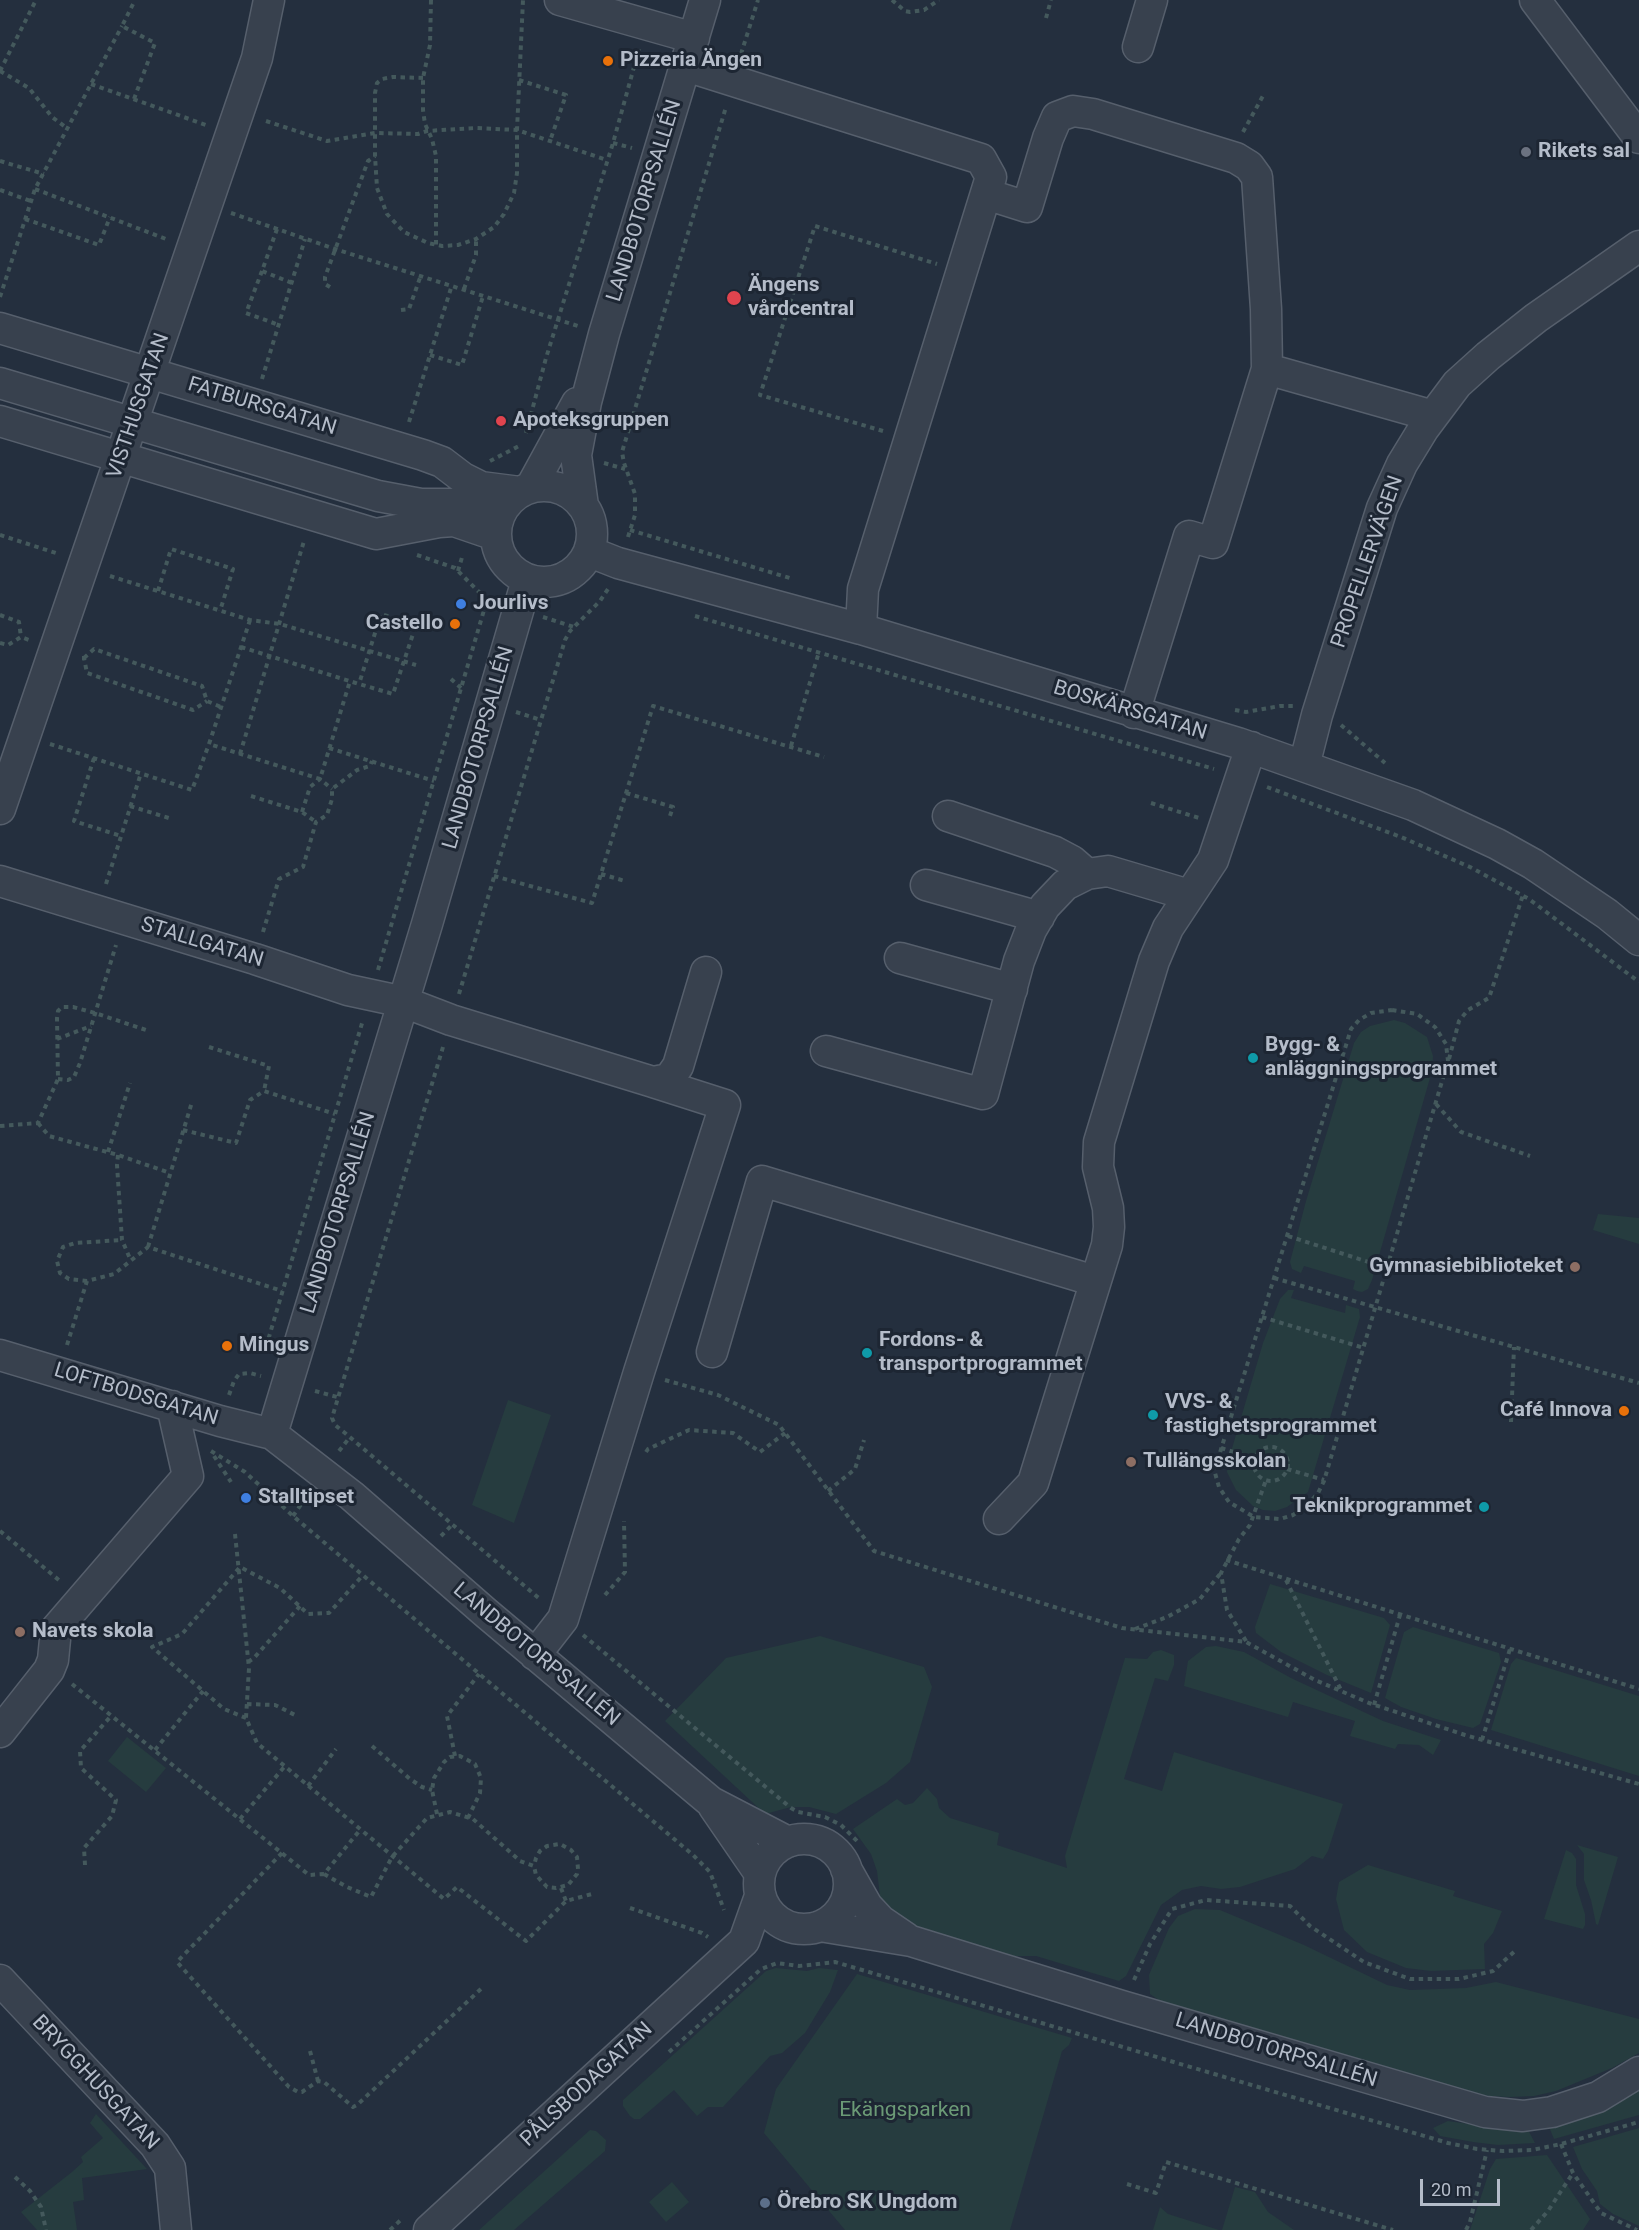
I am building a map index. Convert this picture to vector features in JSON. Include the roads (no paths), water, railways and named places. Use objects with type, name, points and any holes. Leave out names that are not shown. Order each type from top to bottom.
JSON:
[{"type":"street","name":"VISTHUSGATAN","points":[[0,809],[257,58],[269,0]]},
{"type":"street","points":[[560,0],[694,38]]},
{"type":"street","name":"LANDBOTORPSALLÉN","points":[[584,506],[576,455],[595,369],[705,0]]},
{"type":"street","points":[[1138,47],[1152,0]]},
{"type":"street","points":[[1535,0],[1639,138]]},
{"type":"street","points":[[686,66],[981,159],[991,177],[864,589],[861,629]]},
{"type":"street","points":[[986,194],[1027,207],[1048,138],[1057,117],[1073,111],[1093,114],[1230,157],[1249,166],[1257,177],[1266,309],[1267,369],[1213,543],[1189,536],[1134,713]]},
{"type":"street","name":"PROPELLERVÄGEN","points":[[1304,766],[1320,704],[1382,508],[1402,465],[1433,416],[1457,384],[1488,356],[1536,318],[1639,246]]},
{"type":"street","name":"FATBURSGATAN","points":[[0,328],[442,462],[463,478],[486,508]]},
{"type":"street","name":"LANDBOTORPSALLÉN","points":[[486,508],[595,369]]},
{"type":"street","points":[[1267,369],[1433,416]]},
{"type":"street","points":[[0,383],[378,496],[421,504],[486,508]]},
{"type":"street","points":[[0,422],[376,534],[486,508],[546,486],[560,489],[573,495],[584,506],[591,520],[590,552],[579,568],[564,579],[546,583],[527,580],[511,570],[500,554],[486,508]]},
{"type":"street","name":"BOSKÄRSGATAN","points":[[590,552],[618,562],[861,629],[1251,747],[1413,805],[1497,844],[1566,886],[1639,940]]},
{"type":"street","name":"LANDBOTORPSALLÉN","points":[[527,580],[404,1002],[272,1434],[352,1496],[535,1655],[711,1802],[788,1842]]},
{"type":"street","points":[[999,1519],[1033,1483],[1107,1245],[1108,1208],[1098,1167],[1099,1142],[1154,961],[1168,928],[1214,860],[1251,747]]},
{"type":"street","points":[[948,816],[1055,852],[1072,861],[1087,874]]},
{"type":"street","points":[[826,1051],[983,1094],[1019,961],[1045,906],[1065,885],[1087,874],[1108,871],[1189,895]]},
{"type":"street","name":"STALLGATAN","points":[[0,881],[348,990],[404,1002],[451,1020],[725,1105],[563,1619],[535,1655]]},
{"type":"street","points":[[926,885],[1039,917]]},
{"type":"street","points":[[900,958],[1012,988]]},
{"type":"street","points":[[653,1082],[669,1079],[678,1066],[706,972]]},
{"type":"street","points":[[712,1352],[762,1181],[1095,1281]]},
{"type":"street","name":"LOFTBODSGATAN","points":[[0,1355],[220,1421],[272,1434]]},
{"type":"street","points":[[0,1731],[51,1666],[56,1629],[188,1476],[172,1406]]},
{"type":"street","name":"LANDBOTORPSALLÉN","points":[[711,1802],[760,1885]]},
{"type":"street","points":[[800,1840],[819,1842],[831,1849],[845,1866],[848,1877],[846,1899],[832,1919],[807,1927],[782,1923],[771,1915],[760,1885],[770,1854],[788,1842],[800,1840]]},
{"type":"street","name":"LANDBOTORPSALLÉN","points":[[845,1866],[867,1906],[881,1921],[911,1941]]},
{"type":"street","name":"PÅLSBODAGATAN","points":[[744,1941],[760,1885]]},
{"type":"street","name":"LANDBOTORPSALLÉN","points":[[807,1927],[911,1941],[1122,2006],[1485,2112],[1523,2116],[1552,2112],[1598,2097],[1639,2072]]},
{"type":"street","name":"PÅLSBODAGATAN","points":[[429,2230],[744,1941],[807,1927]]},
{"type":"street","name":"BRYGGHUSGATAN","points":[[0,1980],[155,2145],[170,2168],[176,2230]]},
{"type":"place","name":"Pizzeria Ängen","points":[[608,61]]},
{"type":"place","name":"Rikets sal","points":[[1526,152]]},
{"type":"place","name":"Ängens vårdcentral","points":[[734,298]]},
{"type":"place","name":"Apoteksgruppen","points":[[501,421]]},
{"type":"place","name":"Jourlivs","points":[[461,604]]},
{"type":"place","name":"Castello","points":[[455,624]]},
{"type":"place","name":"Bygg- & anläggningsprogrammet","points":[[1253,1058]]},
{"type":"place","name":"Gymnasiebiblioteket","points":[[1575,1267]]},
{"type":"place","name":"Mingus","points":[[227,1346]]},
{"type":"place","name":"Fordons- & transportprogrammet","points":[[867,1353]]},
{"type":"place","name":"Café Innova","points":[[1624,1411]]},
{"type":"place","name":"VVS- & fastighetsprogrammet","points":[[1153,1415]]},
{"type":"place","name":"Tullängsskolan","points":[[1131,1462]]},
{"type":"place","name":"Stalltipset","points":[[246,1498]]},
{"type":"place","name":"Teknikprogrammet","points":[[1484,1507]]},
{"type":"place","name":"Navets skola","points":[[20,1632]]},
{"type":"place","name":"Örebro SK Ungdom","points":[[765,2203]]},
{"type":"park label","name":"Ekängsparken","points":[[905,2111]]}]
